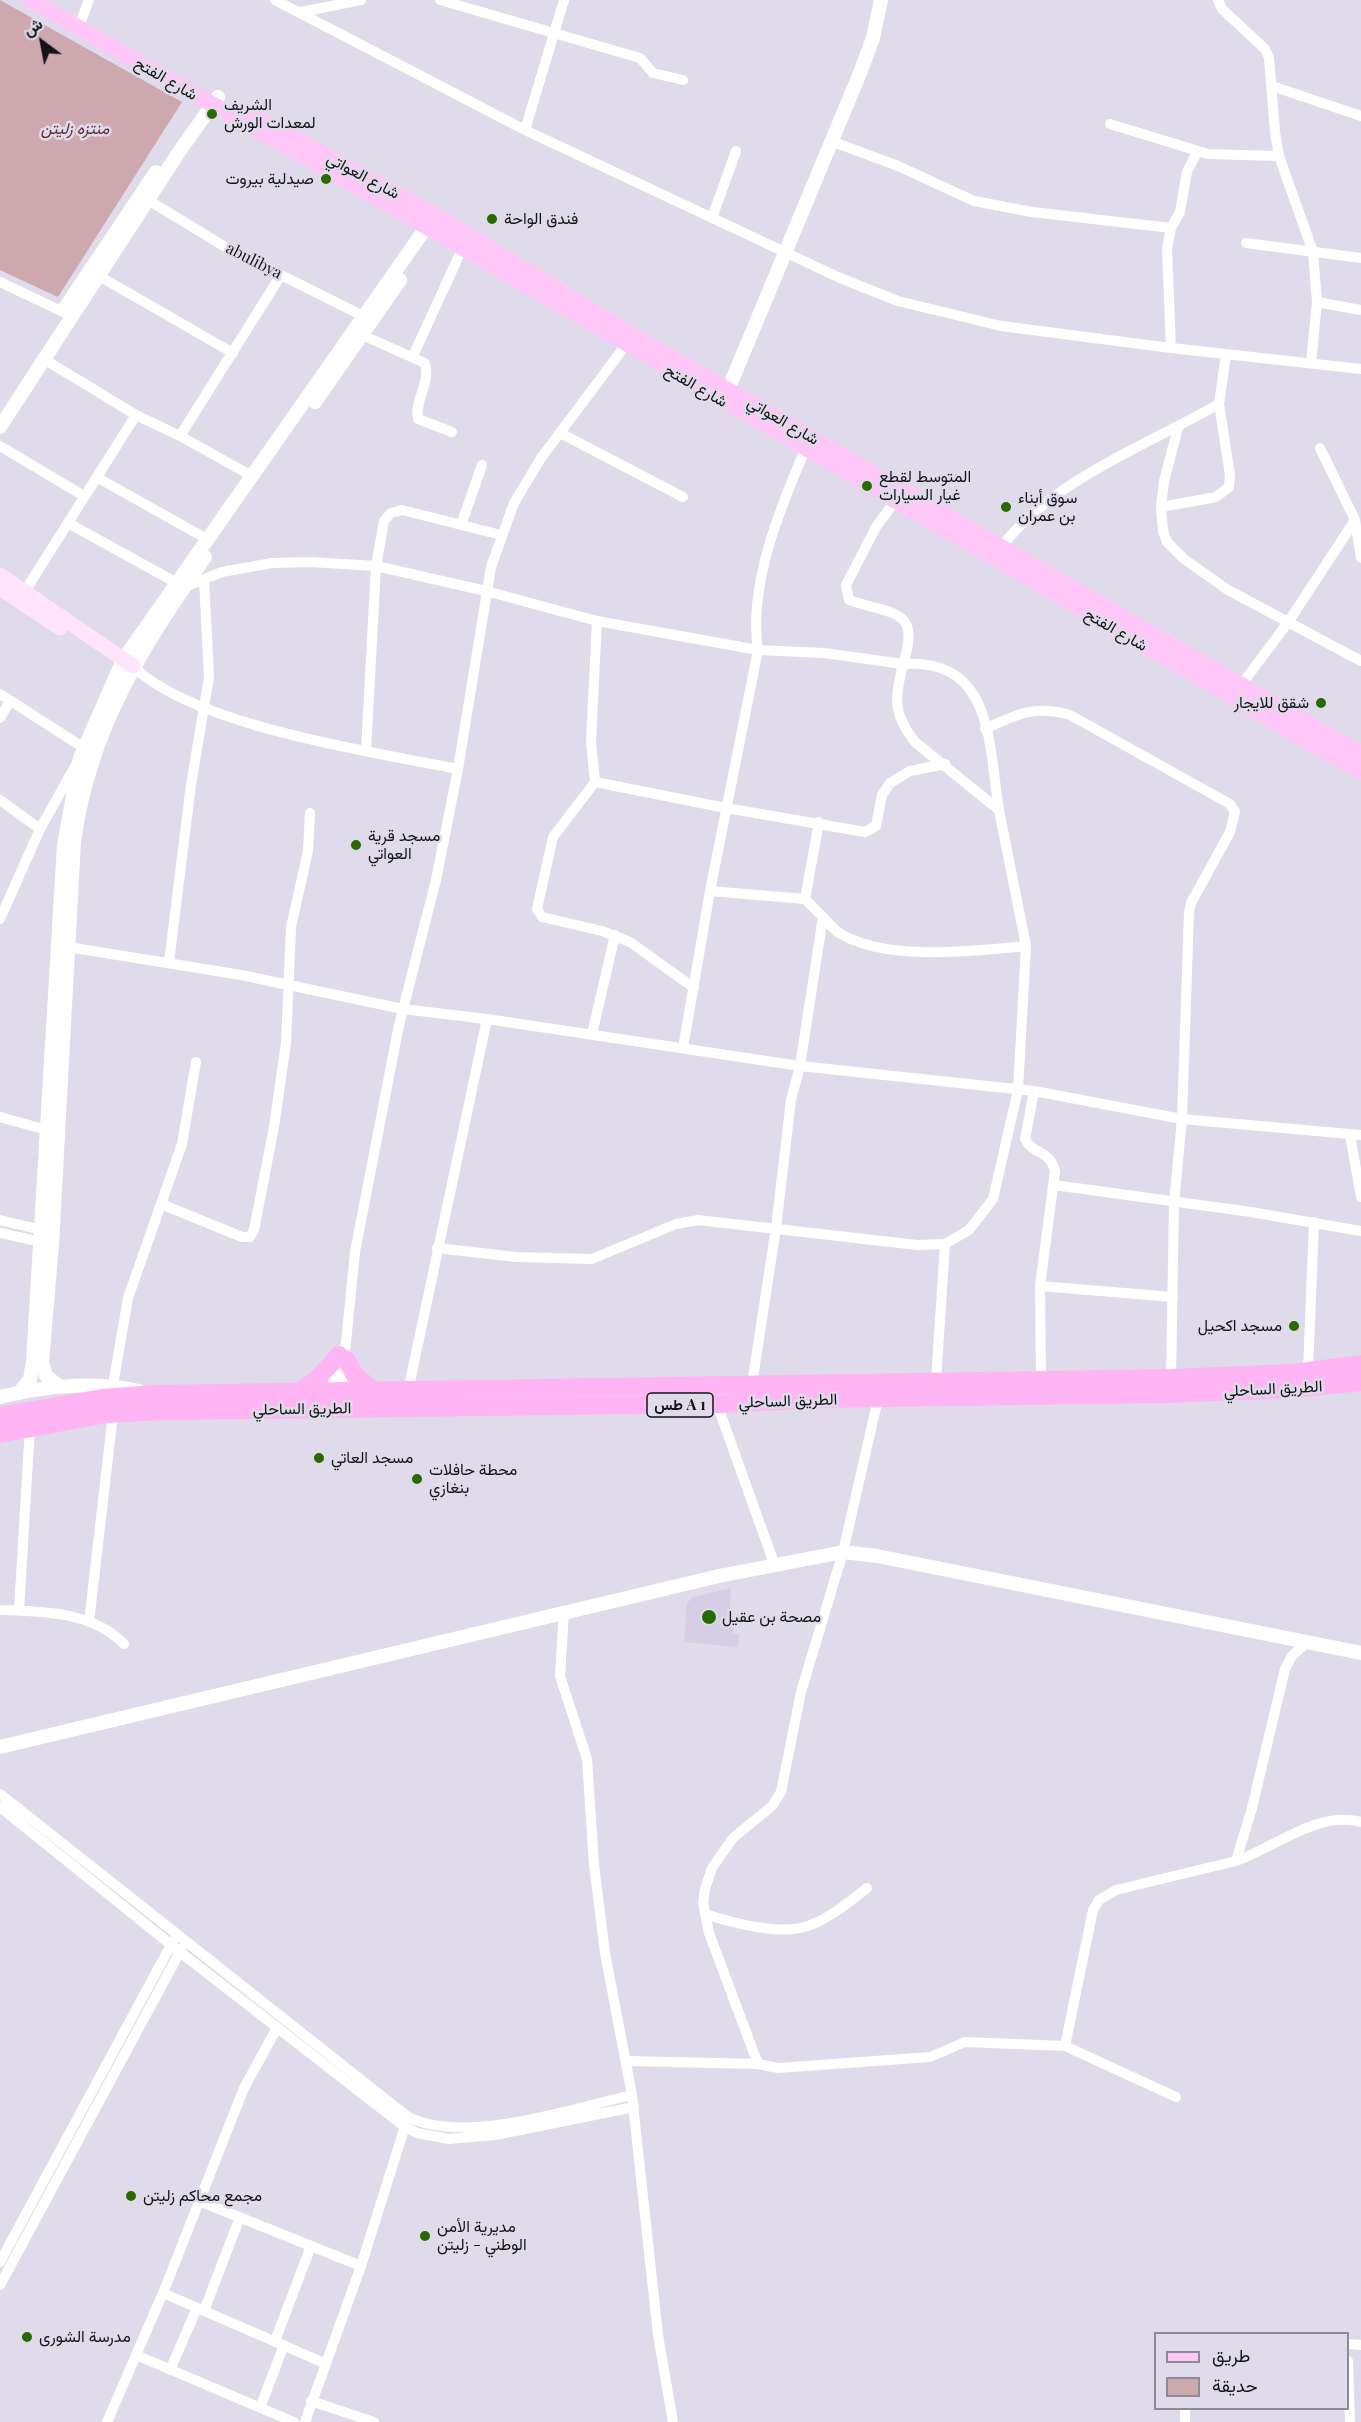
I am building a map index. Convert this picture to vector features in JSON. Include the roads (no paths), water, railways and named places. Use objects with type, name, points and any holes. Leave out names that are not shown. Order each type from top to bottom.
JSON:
[{"type":"highway","points":[[297,1392],[322,1374],[343,1351],[354,1374],[374,1391]]},
{"type":"highway","name":"الطريق الساحلي","points":[[0,1416],[102,1398],[156,1394],[1171,1378],[1308,1371],[1361,1364]]},
{"type":"highway","name":"الطريق الساحلي","points":[[0,1434],[113,1414],[1177,1394],[1294,1389],[1361,1383]]},
{"type":"main road","name":"شارع الفتح","points":[[30,0],[210,99]]},
{"type":"main road","name":"شارع العواتي","points":[[47,0],[210,99],[634,336],[726,396],[899,496],[1002,546],[1361,754]]},
{"type":"main road","name":"شارع الفتح","points":[[435,223],[462,249],[626,346],[726,396],[805,450],[899,496],[1361,772]]},
{"type":"main road","points":[[0,575],[129,669]]},
{"type":"main road","points":[[0,588],[129,669]]},
{"type":"street","points":[[81,21],[89,0]]},
{"type":"street","points":[[274,0],[290,3],[318,24],[525,130],[850,282],[898,301],[1001,326],[1226,355],[1361,369]]},
{"type":"street","points":[[301,12],[361,0]]},
{"type":"street","points":[[440,0],[640,58],[653,73],[683,80]]},
{"type":"street","points":[[525,130],[564,0]]},
{"type":"street","points":[[726,396],[870,47],[881,0]]},
{"type":"street","points":[[1218,0],[1222,9],[1264,49],[1269,58],[1279,156],[1313,252],[1317,302],[1311,363]]},
{"type":"street","points":[[1272,86],[1361,116]]},
{"type":"street","points":[[0,427],[42,358],[148,200],[210,99]]},
{"type":"street","points":[[0,409],[63,312],[210,99]]},
{"type":"street","points":[[1110,124],[1197,152],[1279,156]]},
{"type":"street","points":[[831,141],[898,166],[974,201],[1032,212],[1171,228]]},
{"type":"street","points":[[712,218],[736,151]]},
{"type":"street","points":[[1171,348],[1167,262],[1171,228],[1180,212],[1187,172],[1197,152]]},
{"type":"street","name":"abulibya","points":[[148,200],[227,248],[363,316]]},
{"type":"street","points":[[0,919],[40,829],[129,669],[207,539],[363,316],[435,223]]},
{"type":"street","points":[[180,585],[362,335],[435,223]]},
{"type":"street","points":[[1246,243],[1361,258]]},
{"type":"street","points":[[413,356],[462,249]]},
{"type":"street","points":[[180,436],[281,275]]},
{"type":"street","points":[[99,276],[233,353]]},
{"type":"street","points":[[0,282],[63,312]]},
{"type":"street","points":[[1317,302],[1361,310]]},
{"type":"street","points":[[362,335],[422,360],[427,368],[417,412],[418,419],[452,432]]},
{"type":"street","points":[[337,1392],[355,1252],[404,1009],[436,880],[458,769],[486,591],[501,535],[514,503],[560,433],[626,346]]},
{"type":"street","points":[[1161,507],[1216,496],[1229,487],[1230,475],[1219,404],[1226,355]]},
{"type":"street","points":[[42,358],[136,416],[180,436],[252,476]]},
{"type":"street","points":[[1002,546],[1037,508],[1087,476],[1219,404]]},
{"type":"street","points":[[25,591],[136,416]]},
{"type":"street","points":[[1178,428],[1164,481],[1161,507],[1163,531],[1167,542],[1184,560],[1227,590],[1361,661]]},
{"type":"street","points":[[560,433],[683,497]]},
{"type":"street","points":[[0,446],[84,496]]},
{"type":"street","points":[[1320,448],[1355,520],[1361,558]]},
{"type":"street","points":[[683,1047],[710,891],[758,650],[754,622],[756,596],[765,561],[805,450]]},
{"type":"street","points":[[461,525],[482,465]]},
{"type":"street","points":[[98,478],[207,539]]},
{"type":"street","points":[[899,496],[876,527],[846,585],[849,600],[900,617],[907,623],[911,640],[895,700],[899,720],[915,742],[999,810]]},
{"type":"street","points":[[366,751],[376,566],[384,520],[392,513],[402,510],[501,535]]},
{"type":"street","points":[[1242,684],[1289,621],[1355,520]]},
{"type":"street","points":[[68,523],[180,585],[245,567],[272,563],[310,562],[376,566],[486,591],[597,621],[758,650],[824,653],[927,667],[958,676],[974,693],[986,729],[999,810],[1026,946],[1018,1090],[993,1199],[969,1230],[945,1245],[899,1243],[698,1220],[676,1224],[592,1259],[516,1257],[437,1248]]},
{"type":"street","points":[[169,962],[191,785],[205,709],[209,662],[204,579]]},
{"type":"street","points":[[597,621],[591,742],[595,782],[553,837],[537,909],[542,917],[630,942],[694,988]]},
{"type":"street","points":[[129,669],[205,709],[293,734],[458,769]]},
{"type":"street","points":[[19,1393],[28,1384],[32,1371],[46,1237],[78,812],[93,753],[129,669]]},
{"type":"street","points":[[0,694],[82,753]]},
{"type":"street","points":[[0,718],[10,701]]},
{"type":"street","points":[[986,729],[1013,716],[1036,710],[1052,710],[1070,715],[1230,804],[1235,812],[1230,832],[1189,912],[1182,1119],[1174,1203],[1171,1378]]},
{"type":"street","points":[[60,1386],[46,1376],[42,1363],[47,1130],[64,845],[82,753]]},
{"type":"street","points":[[595,782],[726,808],[819,822],[855,831],[872,830],[878,822],[882,795],[890,783],[910,771],[945,764]]},
{"type":"street","points":[[0,800],[40,829]]},
{"type":"street","points":[[161,1204],[242,1237],[246,1238],[252,1234],[274,1127],[286,1043],[291,927],[308,851],[310,813]]},
{"type":"street","points":[[805,899],[819,822]]},
{"type":"street","points":[[710,891],[805,899],[839,933],[868,944],[909,952],[1026,946]]},
{"type":"street","points":[[752,1384],[776,1228],[788,1119],[800,1066],[823,917]]},
{"type":"street","points":[[592,1034],[615,936]]},
{"type":"street","points":[[68,947],[169,962],[404,1009],[683,1047],[800,1066],[1034,1091],[1182,1119],[1355,1135],[1361,1197]]},
{"type":"street","points":[[408,1391],[487,1019]]},
{"type":"street","points":[[113,1385],[128,1298],[183,1144],[196,1062]]},
{"type":"street","points":[[1034,1091],[1025,1139],[1028,1144],[1049,1157],[1055,1171],[1040,1286],[1041,1379]]},
{"type":"street","points":[[0,1116],[47,1130]]},
{"type":"street","points":[[1054,1185],[1314,1222],[1361,1231]]},
{"type":"street","points":[[0,1220],[46,1237]]},
{"type":"street","points":[[1308,1371],[1314,1222]]},
{"type":"street","points":[[0,1233],[46,1237]]},
{"type":"street","points":[[936,1381],[945,1245]]},
{"type":"street","points":[[1040,1286],[1173,1297]]},
{"type":"street","points":[[0,1397],[60,1386],[113,1385],[156,1394]]},
{"type":"street","points":[[758,2064],[710,1934],[705,1914],[705,1889],[712,1868],[733,1838],[772,1806],[781,1792],[801,1692],[843,1552],[878,1398]]},
{"type":"street","points":[[717,1404],[775,1566]]},
{"type":"street","points":[[89,1622],[113,1414]]},
{"type":"street","points":[[19,1610],[30,1427]]},
{"type":"street","points":[[0,1747],[362,1663],[564,1612],[843,1552],[877,1556],[1361,1653]]},
{"type":"street","points":[[0,1610],[37,1611],[89,1622],[113,1633],[124,1644]]},
{"type":"street","points":[[564,1612],[560,1676],[587,1759],[594,1865],[601,1921],[614,2005],[633,2095],[658,2335],[673,2422]]},
{"type":"street","points":[[1236,1861],[1252,1808],[1285,1669],[1292,1656],[1306,1643]]},
{"type":"street","points":[[0,1794],[46,1839]]},
{"type":"street","points":[[0,1807],[46,1839],[417,2133],[449,2139],[495,2135],[634,2107]]},
{"type":"street","points":[[1065,2046],[1093,1910],[1099,1900],[1116,1890],[1257,1854],[1305,1829],[1341,1821],[1361,1822]]},
{"type":"street","points":[[705,1914],[734,1923],[800,1929],[830,1915],[867,1888]]},
{"type":"street","points":[[0,2285],[173,1940]]},
{"type":"street","points":[[183,1947],[277,2028],[406,2122],[450,2129],[496,2125],[633,2095]]},
{"type":"street","points":[[0,2262],[183,1947]]},
{"type":"street","points":[[107,2422],[163,2293],[244,2088],[277,2028]]},
{"type":"street","points":[[626,2061],[758,2064],[778,2068],[930,2056],[965,2042],[1065,2046],[1176,2097]]},
{"type":"street","points":[[304,2422],[361,2266],[406,2122]]},
{"type":"street","points":[[199,2201],[361,2266]]},
{"type":"street","points":[[171,2370],[201,2309],[240,2217]]},
{"type":"street","points":[[260,2408],[310,2246]]},
{"type":"street","points":[[163,2293],[324,2363]]},
{"type":"street","points":[[136,2355],[294,2422]]},
{"type":"street","points":[[311,2401],[374,2422]]},
{"type":"street","points":[[1349,2402],[1350,2422]]},
{"type":"place","name":"الشريف لمعدات الورش","points":[[212,114]]},
{"type":"place","name":"صيدلية بيروت","points":[[326,179]]},
{"type":"place","name":"فندق الواحة","points":[[492,219]]},
{"type":"place","name":"المتوسط لقطع غيار السيارات","points":[[867,486]]},
{"type":"place","name":"سوق أبناء بن عمران","points":[[1006,507]]},
{"type":"place","name":"شقق للايجار","points":[[1321,703]]},
{"type":"place","name":"مسجد قرية العواتي","points":[[356,845]]},
{"type":"place","name":"مسجد اكحيل","points":[[1294,1326]]},
{"type":"place","name":"مسجد العاتي","points":[[319,1458]]},
{"type":"place","name":"محطة حافلات بنغازي","points":[[417,1479]]},
{"type":"place","name":"مصحة بن عقيل","points":[[709,1617]]},
{"type":"place","name":"مجمع محاكم زليتن","points":[[131,2196]]},
{"type":"place","name":"مديرية الأمن الوطني - زليتن","points":[[425,2236]]},
{"type":"place","name":"مدرسة الشورى","points":[[27,2337]]},
{"type":"park label","name":"منتزه زليتن","points":[[75,129]]}]
